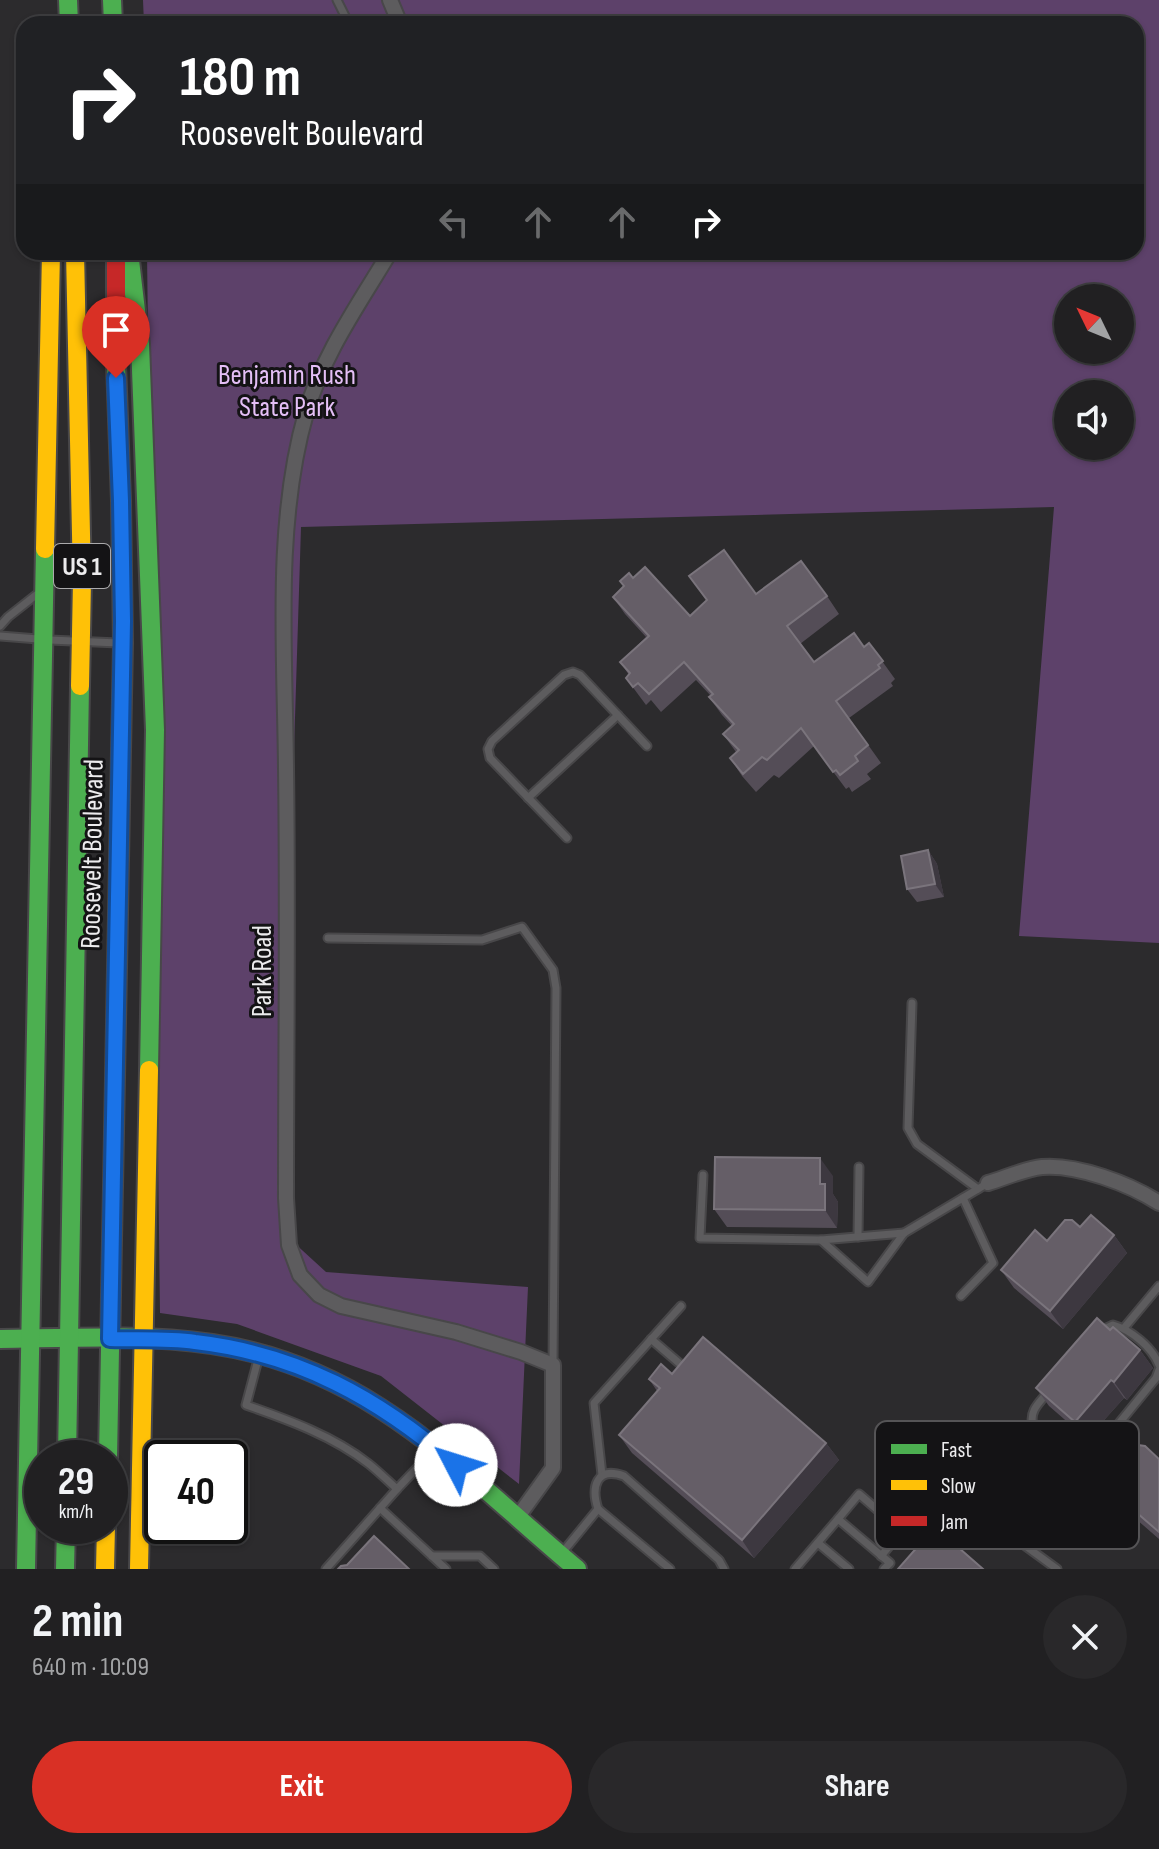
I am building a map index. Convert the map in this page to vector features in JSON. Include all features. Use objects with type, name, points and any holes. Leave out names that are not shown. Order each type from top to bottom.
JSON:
[{"type":"main road","name":"Roosevelt Boulevard","points":[[26,1569],[51,260]]},
{"type":"main road","name":"Roosevelt Boulevard","points":[[67,1440],[82,641],[82,505],[75,260]]},
{"type":"main road","name":"Roosevelt Boulevard","points":[[108,1440],[123,643],[115,347],[116,260]]},
{"type":"main road","name":"US 1","points":[[130,260],[140,344],[154,684],[139,1569]]},
{"type":"main road","points":[[0,1339],[193,1341],[237,1348],[309,1370],[354,1391],[396,1417],[577,1569]]},
{"type":"main road","points":[[65,1569],[66,1544]]},
{"type":"main road","points":[[105,1569],[106,1544]]},
{"type":"street","name":"Park Road","points":[[385,260],[317,379],[305,416],[284,546],[286,1198],[289,1245],[300,1275],[319,1295],[341,1306],[456,1332],[553,1365]]},
{"type":"street","points":[[983,1186],[1040,1167],[1059,1168],[1094,1173],[1159,1203]]},
{"type":"street","points":[[517,1518],[553,1468],[553,1365]]},
{"type":"lane","points":[[0,626],[45,589]]},
{"type":"lane","points":[[0,636],[123,643]]},
{"type":"lane","points":[[567,838],[490,758],[488,749],[492,741],[564,675],[573,672],[580,675],[647,746]]},
{"type":"lane","points":[[528,798],[618,715]]},
{"type":"lane","points":[[328,938],[482,940],[522,927],[553,970],[556,1004],[553,1365]]},
{"type":"lane","points":[[821,1240],[868,1282],[904,1233],[983,1186],[917,1144],[908,1128],[912,1003]]},
{"type":"lane","points":[[858,1237],[859,1167]]},
{"type":"lane","points":[[703,1175],[700,1238],[821,1240],[904,1233]]},
{"type":"lane","points":[[961,1296],[993,1263],[963,1198]]},
{"type":"lane","points":[[1124,1328],[1159,1286]]},
{"type":"lane","points":[[670,1569],[598,1509],[595,1485],[602,1475],[594,1403],[681,1306]]},
{"type":"lane","points":[[1092,1341],[1101,1330],[1113,1325],[1124,1328],[1157,1352],[1159,1368],[1156,1378],[1121,1421]]},
{"type":"lane","points":[[651,1339],[679,1363]]},
{"type":"lane","points":[[259,1354],[246,1405],[292,1421],[333,1442],[369,1464],[397,1489]]},
{"type":"lane","points":[[1032,1421],[1034,1408],[1054,1385]]},
{"type":"lane","points":[[326,1569],[436,1448]]},
{"type":"lane","points":[[602,1475],[614,1473],[624,1476],[719,1560],[724,1569]]},
{"type":"lane","points":[[795,1569],[859,1494],[875,1508]]},
{"type":"lane","points":[[380,1508],[446,1569]]},
{"type":"lane","points":[[560,1555],[598,1509]]},
{"type":"lane","points":[[838,1519],[890,1563],[884,1569]]},
{"type":"lane","points":[[818,1543],[849,1569]]},
{"type":"lane","points":[[881,1556],[887,1549]]},
{"type":"lane","points":[[1030,1549],[1057,1569]]},
{"type":"lane","points":[[432,1556],[480,1556],[494,1569]]},
{"type":"green space","name":"Benjamin Rush State Park","points":[[143,0],[1159,0],[1159,943],[1019,936],[1054,507],[301,527],[279,1229],[326,1272],[528,1287],[519,1484],[381,1376],[237,1324],[160,1313],[147,260],[1144,260],[1144,16],[144,16]]},
{"type":"building","points":[[724,550],[756,594],[801,561],[827,596],[787,626],[814,662],[854,633],[864,647],[869,643],[883,661],[878,665],[880,668],[836,701],[868,745],[855,756],[858,761],[840,775],[836,770],[833,772],[801,728],[767,760],[762,757],[743,774],[730,758],[739,750],[723,734],[734,724],[709,697],[713,694],[684,662],[649,694],[638,683],[633,687],[626,678],[630,673],[620,662],[649,636],[613,597],[624,586],[620,581],[629,573],[633,578],[645,567],[690,616],[707,600],[689,576]]},
{"type":"building","points":[[928,850],[935,884],[907,889],[901,856]]},
{"type":"building","points":[[715,1157],[820,1158],[820,1184],[825,1184],[825,1210],[714,1209]]},
{"type":"building","points":[[1091,1215],[1114,1235],[1050,1311],[1001,1270],[1035,1230],[1047,1241],[1065,1220],[1072,1220],[1080,1227]]},
{"type":"building","points":[[1097,1318],[1140,1350],[1076,1421],[1036,1388]]},
{"type":"building","points":[[703,1337],[826,1443],[742,1540],[619,1435],[660,1388],[649,1379],[661,1364],[672,1374]]},
{"type":"building","points":[[1139,1445],[1145,1446],[1159,1459],[1159,1532],[1139,1515]]},
{"type":"building","points":[[374,1536],[409,1569],[338,1569],[347,1565]]},
{"type":"building","points":[[916,1549],[960,1549],[983,1569],[898,1569]]},
{"type":"traffic: fast","points":[[68,0],[69,16]]},
{"type":"traffic: fast","points":[[112,0],[113,16]]},
{"type":"traffic: fast","points":[[130,260],[140,344],[155,730],[149,1070]]},
{"type":"traffic: fast","points":[[108,1440],[123,643],[116,364]]},
{"type":"traffic: fast","points":[[26,1569],[45,549]]},
{"type":"traffic: fast","points":[[67,1440],[80,686]]},
{"type":"traffic: fast","points":[[0,1339],[106,1337],[186,1341],[268,1356],[319,1375],[366,1400],[410,1429],[452,1461],[577,1569]]},
{"type":"traffic: fast","points":[[65,1569],[66,1544]]},
{"type":"traffic: slow","points":[[45,549],[51,260]]},
{"type":"traffic: slow","points":[[75,260],[82,581],[80,686]]},
{"type":"traffic: slow","points":[[139,1569],[149,1070]]},
{"type":"traffic: slow","points":[[105,1569],[106,1544]]},
{"type":"traffic: jam","points":[[116,260],[116,364]]},
{"type":"route","points":[[116,378],[123,621],[110,1339],[170,1339],[215,1344],[309,1370],[376,1404],[456,1465]]}]
